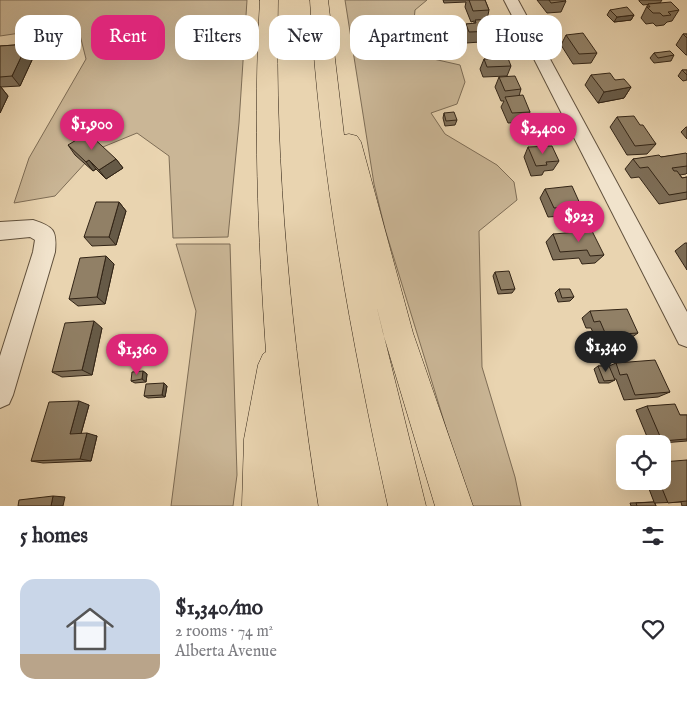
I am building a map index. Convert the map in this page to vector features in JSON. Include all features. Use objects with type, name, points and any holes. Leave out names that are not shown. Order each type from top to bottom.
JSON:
[{"type":"highway","points":[[269,0],[266,63],[268,174],[280,331],[299,506]]},
{"type":"highway","points":[[319,0],[320,15]]},
{"type":"highway","points":[[324,60],[328,106],[340,187],[385,413],[407,506]]},
{"type":"highway","points":[[328,60],[398,333],[454,506]]},
{"type":"highway","points":[[261,506],[261,439],[280,331]]},
{"type":"street","points":[[511,0],[687,336]]},
{"type":"street","points":[[0,231],[32,228],[46,236],[44,252],[0,395]]},
{"type":"shaded area","points":[[0,0],[247,0],[246,15],[175,15],[175,60],[243,60],[228,237],[173,238],[169,156],[137,133],[98,149],[55,196],[14,203],[29,158],[86,59],[81,39],[81,15],[15,15],[15,34],[0,36]]},
{"type":"shaded area","points":[[345,0],[427,0],[415,10],[415,15],[350,15],[350,32]]},
{"type":"shaded area","points":[[354,60],[438,60],[460,65],[465,82],[457,104],[431,113],[445,134],[497,165],[514,182],[517,200],[479,231],[482,367],[515,477],[521,506],[470,506],[385,229],[374,184]]},
{"type":"shaded area","points":[[176,244],[230,244],[237,475],[233,506],[171,506],[196,311]]},
{"type":"building","points":[[469,0],[485,0],[489,10],[473,11]]},
{"type":"building","points":[[549,0],[565,0],[566,1],[551,3]]},
{"type":"building","points":[[671,2],[679,10],[668,12],[671,15],[663,16],[660,13],[653,13],[647,7],[650,7],[648,4]]},
{"type":"building","points":[[627,7],[634,15],[617,17],[610,10]]},
{"type":"building","points":[[475,20],[477,20],[477,32],[469,32],[467,24],[476,23]]},
{"type":"building","points":[[583,33],[597,53],[579,54],[566,35]]},
{"type":"building","points":[[15,45],[15,60],[20,60],[12,76],[0,77],[0,46]]},
{"type":"building","points":[[670,51],[674,55],[658,58],[654,53]]},
{"type":"building","points":[[484,60],[509,60],[511,66],[487,67]]},
{"type":"building","points":[[610,73],[615,80],[624,79],[631,87],[604,92],[591,75]]},
{"type":"building","points":[[515,76],[521,89],[505,91],[499,77]]},
{"type":"building","points":[[523,95],[530,112],[512,113],[505,97]]},
{"type":"building","points":[[454,112],[457,120],[446,121],[444,113]]},
{"type":"building","points":[[634,116],[640,125],[643,125],[656,144],[635,146],[617,117]]},
{"type":"building","points":[[88,133],[116,159],[99,170],[89,160],[86,162],[68,145]]},
{"type":"building","points":[[552,146],[559,161],[546,162],[547,165],[536,166],[528,147]]},
{"type":"building","points":[[686,153],[687,166],[672,168],[682,178],[687,177],[687,192],[669,195],[648,167],[640,168],[633,159],[659,155],[661,157]]},
{"type":"building","points":[[572,186],[581,206],[554,208],[545,189]]},
{"type":"building","points":[[96,202],[119,202],[109,237],[84,237]]},
{"type":"building","points":[[592,231],[604,255],[590,256],[587,250],[560,252],[553,234]]},
{"type":"building","points":[[106,256],[97,297],[69,299],[80,258]]},
{"type":"building","points":[[509,271],[515,289],[501,290],[495,272]]},
{"type":"building","points":[[559,289],[570,289],[574,297],[562,298]]},
{"type":"building","points":[[627,309],[638,333],[606,335],[600,321],[594,322],[590,311]]},
{"type":"building","points":[[94,321],[82,370],[52,372],[65,323]]},
{"type":"building","points":[[655,360],[670,392],[635,395],[627,374],[620,375],[616,363]]},
{"type":"building","points":[[598,366],[609,366],[615,380],[604,381]]},
{"type":"building","points":[[143,371],[142,379],[131,381],[132,372]]},
{"type":"building","points":[[164,383],[162,395],[144,396],[146,384]]},
{"type":"building","points":[[79,401],[70,434],[87,433],[80,459],[31,461],[49,402]]},
{"type":"building","points":[[675,404],[680,415],[687,415],[687,439],[671,440],[671,435],[659,435],[647,406]]},
{"type":"building","points":[[687,460],[687,501],[668,503],[663,490],[671,490],[671,461]]},
{"type":"building","points":[[53,496],[51,506],[18,506],[19,500]]},
{"type":"building","points":[[654,502],[656,506],[637,506],[636,503]]}]
